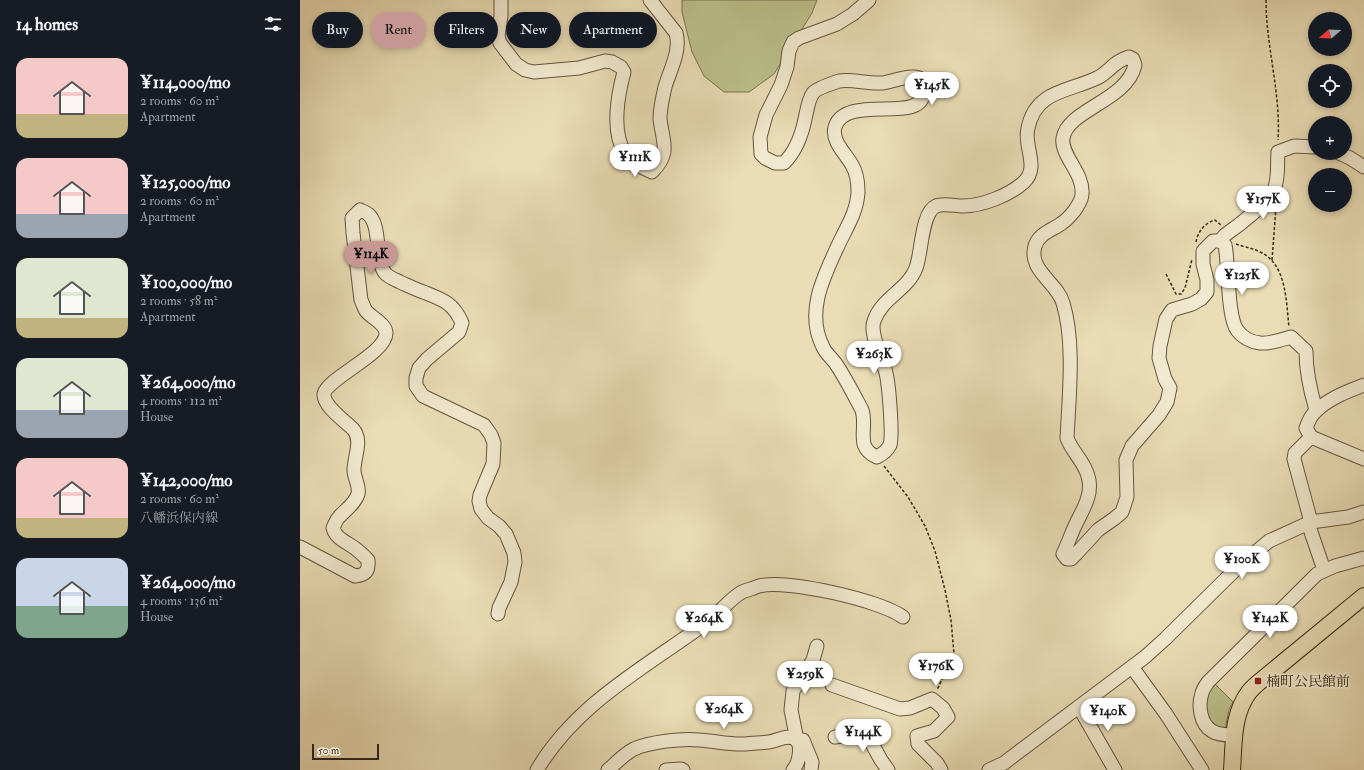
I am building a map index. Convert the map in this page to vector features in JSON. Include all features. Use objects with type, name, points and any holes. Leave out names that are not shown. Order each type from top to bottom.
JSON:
[{"type":"main road","points":[[1232,770],[1236,720],[1249,692],[1364,596]]},
{"type":"street","points":[[501,0],[501,16],[498,36],[500,43],[516,64],[525,70],[534,72],[579,68],[605,61],[612,62],[621,67],[624,72],[617,104],[620,144],[625,154],[640,167],[652,172],[660,164],[664,156],[664,142],[660,116],[665,89],[676,55],[677,38],[676,33],[650,0]]},
{"type":"street","points":[[869,0],[853,14],[837,24],[799,38],[793,42],[789,51],[783,79],[766,115],[760,137],[761,154],[765,158],[775,163],[784,163],[790,158],[800,138],[809,101],[816,90],[838,82],[852,80],[870,84],[884,83],[912,76],[919,78],[923,82],[924,96],[920,102],[912,107],[895,109],[858,109],[846,114],[835,126],[834,136],[853,166],[858,181],[858,193],[850,222],[836,248],[820,285],[815,318],[823,347],[836,362],[862,410],[865,418],[864,445],[869,454],[877,457],[885,453],[889,447],[891,428],[887,373],[874,333],[873,323],[877,312],[885,302],[910,280],[914,274],[918,263],[926,218],[932,208],[938,205],[964,206],[981,204],[1016,188],[1025,181],[1031,172],[1032,164],[1028,151],[1027,129],[1036,106],[1054,94],[1098,78],[1113,64],[1121,59],[1129,57],[1133,59],[1135,65],[1134,71],[1125,85],[1072,122],[1066,130],[1063,139],[1064,145],[1070,160],[1078,173],[1082,187],[1082,196],[1079,204],[1068,219],[1046,232],[1035,246],[1034,258],[1038,268],[1044,277],[1055,288],[1063,301],[1068,322],[1070,368],[1067,438],[1070,446],[1083,463],[1089,476],[1087,502],[1063,554],[1067,559],[1071,559],[1098,530],[1122,512],[1127,496],[1126,460],[1132,446],[1159,414],[1167,402],[1170,388],[1165,379],[1159,358],[1166,319],[1172,310],[1192,304],[1201,299],[1207,292],[1207,280],[1203,264],[1203,251],[1213,241],[1223,238],[1266,200],[1274,190],[1278,152],[1294,146],[1308,147]]},
{"type":"street","points":[[1352,159],[1364,168]]},
{"type":"street","points":[[300,548],[355,576],[365,573],[368,567],[368,560],[334,533],[333,528],[339,517],[354,502],[358,494],[354,470],[358,441],[354,430],[326,403],[324,394],[330,385],[357,366],[377,349],[386,333],[384,327],[365,310],[361,300],[352,218],[360,210],[368,214],[373,222],[378,241],[379,258],[385,273],[395,280],[425,293],[437,296],[451,306],[462,323],[459,332],[427,359],[419,368],[416,378],[416,386],[424,396],[484,425],[491,435],[494,443],[493,464],[479,501],[488,518],[499,526],[506,534],[514,553],[515,562],[511,582],[499,608],[498,614]]},
{"type":"street","points":[[1223,238],[1226,252],[1231,315],[1237,330],[1247,339],[1261,343],[1274,342],[1290,337],[1306,351],[1307,375],[1316,410]]},
{"type":"street","points":[[1364,385],[1340,395],[1316,410],[1309,419],[1306,428],[1311,437],[1364,459]]},
{"type":"street","points":[[1311,437],[1295,453],[1294,459],[1300,485],[1308,506],[1310,523],[1324,570]]},
{"type":"street","points":[[989,770],[1006,766],[1079,707],[1132,667],[1165,639],[1255,552],[1269,541],[1310,523],[1348,517],[1364,512]]},
{"type":"street","points":[[1234,735],[1220,735],[1211,731],[1205,724],[1201,714],[1200,702],[1202,692],[1208,682],[1318,574],[1335,566],[1364,558]]},
{"type":"street","points":[[537,770],[563,733],[577,718],[643,665],[710,619],[742,593],[761,586],[776,584],[808,588],[870,602],[903,617]]},
{"type":"street","points":[[793,770],[800,755],[794,733],[791,710],[793,691],[813,660],[817,646]]},
{"type":"street","points":[[1132,667],[1166,714],[1202,770]]},
{"type":"street","points":[[832,685],[900,710],[910,708],[932,699],[943,708],[948,717],[934,730],[918,736],[918,744],[937,763],[941,770]]},
{"type":"street","points":[[1079,707],[1115,770]]},
{"type":"street","points":[[608,770],[633,749],[648,744],[697,739],[736,744],[770,742],[784,738],[800,729],[812,762],[811,770]]},
{"type":"street","points":[[836,737],[866,733],[888,770]]},
{"type":"street","points":[[666,770],[683,770]]},
{"type":"path","points":[[1266,0],[1268,35],[1279,124],[1278,152]]},
{"type":"path","points":[[1272,260],[1276,206]]},
{"type":"path","points":[[1223,238],[1235,244],[1261,252],[1277,264],[1284,286],[1290,337]]},
{"type":"path","points":[[877,457],[908,497],[925,526],[935,551],[945,590],[951,620],[954,654],[932,699]]},
{"type":"green space","points":[[682,0],[817,0],[812,13],[774,74],[749,92],[724,92],[704,76],[692,52],[682,12]]},
{"type":"green space","points":[[1212,681],[1233,702],[1229,710],[1225,729],[1214,729],[1205,712],[1204,692]]},
{"type":"place","name":"楠町公民館前","points":[[1258,681]]}]
